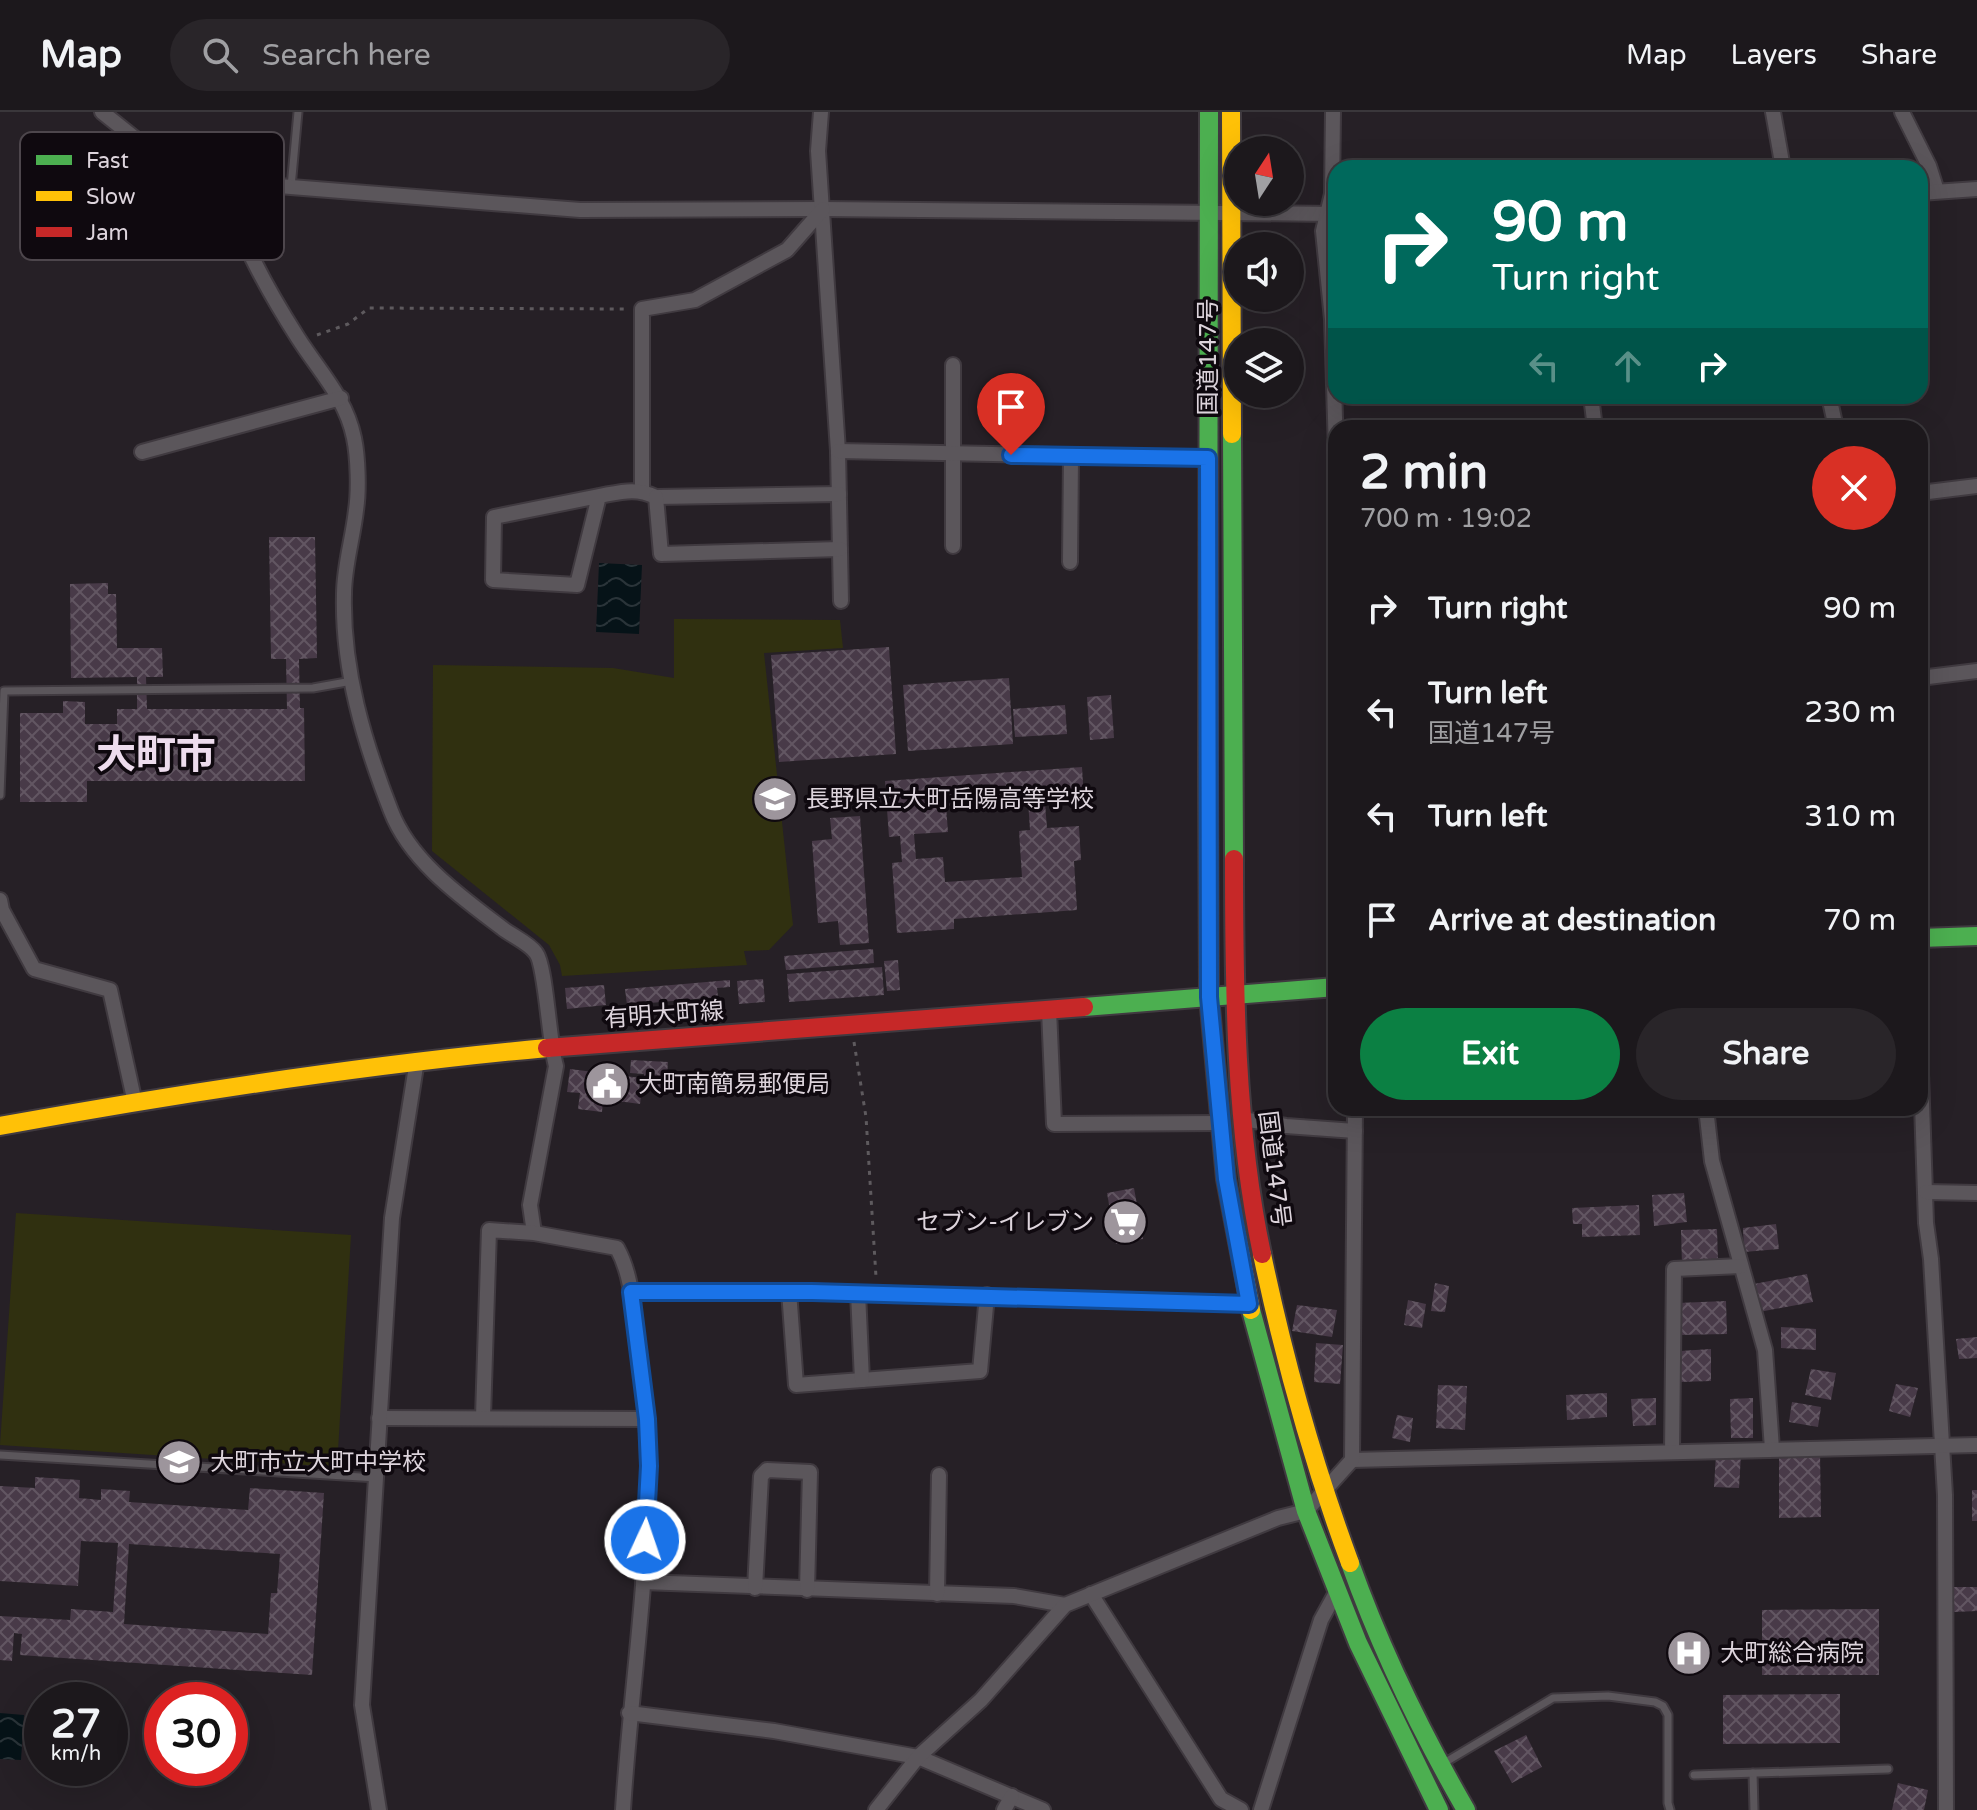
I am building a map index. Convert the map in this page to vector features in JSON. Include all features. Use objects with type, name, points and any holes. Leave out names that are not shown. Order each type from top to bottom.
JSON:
[{"type":"main road","name":"国道147号","points":[[1209,112],[1209,997],[1226,1179],[1249,1304],[1306,1511],[1358,1643],[1439,1810]]},
{"type":"main road","name":"国道147号","points":[[1231,112],[1231,136]]},
{"type":"main road","name":"国道147号","points":[[1231,216],[1234,996],[1251,1204],[1271,1299],[1324,1492],[1356,1580],[1440,1765],[1466,1810]]},
{"type":"main road","points":[[1928,938],[1977,936]]},
{"type":"main road","name":"有明大町線","points":[[0,1126],[159,1097],[417,1060],[1328,988]]},
{"type":"street","points":[[102,112],[127,132]]},
{"type":"street","points":[[821,112],[818,151],[838,451],[841,601]]},
{"type":"street","points":[[1332,160],[1333,112]]},
{"type":"street","points":[[1773,112],[1782,160]]},
{"type":"street","points":[[1902,112],[1926,160]]},
{"type":"street","points":[[1928,164],[1937,191]]},
{"type":"street","points":[[284,186],[580,210],[1224,214]]},
{"type":"street","points":[[1928,192],[1977,189]]},
{"type":"street","points":[[642,490],[642,309],[695,300],[787,250],[823,209]]},
{"type":"street","points":[[1304,214],[1328,214]]},
{"type":"street","points":[[1328,222],[1323,231],[1328,271]]},
{"type":"street","points":[[253,260],[300,341],[341,398],[354,438],[357,507],[343,591],[345,640],[363,737],[392,816],[419,858],[473,906],[537,953],[541,966],[550,1048],[556,1066],[530,1205],[534,1233]]},
{"type":"street","points":[[953,365],[953,546]]},
{"type":"street","points":[[142,452],[341,398]]},
{"type":"street","points":[[838,451],[1208,458]]},
{"type":"street","points":[[1070,562],[1071,456]]},
{"type":"street","points":[[1928,492],[1977,486]]},
{"type":"street","points":[[599,496],[577,585],[493,580],[494,517],[599,496],[642,490],[656,497],[839,494]]},
{"type":"street","points":[[656,497],[661,554],[840,549]]},
{"type":"street","points":[[1928,677],[1977,671]]},
{"type":"street","points":[[0,900],[2,910],[34,969],[110,990],[135,1103]]},
{"type":"street","points":[[1049,1010],[1054,1124],[1219,1123]]},
{"type":"street","points":[[379,1810],[362,1705],[392,1218],[417,1060]]},
{"type":"street","points":[[876,1810],[918,1757],[981,1700],[1065,1605],[1278,1518],[1306,1511],[1352,1460],[1355,1116]]},
{"type":"street","points":[[1707,1116],[1712,1161],[1765,1350],[1772,1449]]},
{"type":"street","points":[[1923,1116],[1926,1223],[1943,1444],[1946,1810]]},
{"type":"street","points":[[1242,1119],[1355,1131]]},
{"type":"street","points":[[1926,1192],[1977,1193]]},
{"type":"street","points":[[483,1417],[489,1230],[534,1233],[617,1248],[626,1264],[631,1292],[647,1419],[649,1466],[643,1582],[629,1713],[623,1810]]},
{"type":"street","points":[[1672,1452],[1674,1269],[1741,1266]]},
{"type":"street","points":[[789,1291],[796,1385],[980,1371],[987,1295]]},
{"type":"street","points":[[631,1292],[789,1291],[1249,1304]]},
{"type":"street","points":[[858,1293],[862,1380]]},
{"type":"street","points":[[379,1418],[647,1419]]},
{"type":"street","points":[[1352,1460],[1977,1445]]},
{"type":"street","points":[[755,1588],[761,1476],[767,1470],[810,1472],[807,1590]]},
{"type":"street","points":[[937,1594],[939,1475]]},
{"type":"street","points":[[1261,1810],[1321,1620],[1337,1589],[1356,1580]]},
{"type":"street","points":[[643,1582],[1014,1596],[1065,1605]]},
{"type":"street","points":[[1091,1594],[1221,1799],[1241,1810]]},
{"type":"street","points":[[629,1713],[774,1731],[918,1757],[1043,1810]]},
{"type":"street","points":[[1004,1810],[1012,1796]]},
{"type":"lane","points":[[291,187],[298,112]]},
{"type":"lane","points":[[1208,458],[1232,458]]},
{"type":"lane","points":[[0,795],[4,691],[313,688],[352,681]]},
{"type":"lane","points":[[0,1455],[378,1478]]},
{"type":"lane","points":[[1421,1774],[1553,1698],[1608,1696],[1655,1702],[1663,1706],[1668,1715],[1670,1810]]},
{"type":"lane","points":[[1694,1775],[1888,1769]]},
{"type":"lane","points":[[1753,1773],[1754,1810]]},
{"type":"path","points":[[300,341],[348,324],[369,308],[642,309]]},
{"type":"path","points":[[852,1025],[866,1117],[877,1293]]},
{"type":"shaded area","points":[[674,619],[840,620],[843,648],[764,653],[793,925],[769,950],[744,951],[747,965],[562,976],[560,965],[549,945],[432,851],[433,665],[613,668],[674,678]]},
{"type":"shaded area","points":[[16,1213],[351,1235],[337,1467],[0,1445]]},
{"type":"water","points":[[599,563],[642,565],[639,634],[596,632]]},
{"type":"water","points":[[0,1713],[24,1715],[21,1760],[0,1759]]},
{"type":"building","points":[[269,537],[315,537],[317,658],[299,659],[300,708],[304,708],[305,781],[87,781],[87,802],[20,802],[20,713],[63,713],[63,701],[85,702],[85,724],[117,724],[117,709],[137,709],[137,677],[71,678],[70,584],[108,583],[108,594],[116,594],[117,648],[162,648],[163,677],[146,677],[147,709],[287,709],[286,659],[271,659]]},
{"type":"building","points":[[889,647],[896,754],[779,762],[771,655]]},
{"type":"building","points":[[1009,678],[1013,744],[908,751],[903,685]]},
{"type":"building","points":[[1111,695],[1114,738],[1090,740],[1087,697]]},
{"type":"building","points":[[1065,705],[1067,734],[1015,737],[1013,709]]},
{"type":"building","points":[[1082,767],[1084,800],[1045,803],[1047,828],[1079,826],[1081,860],[1074,861],[1077,910],[954,919],[954,929],[897,933],[892,863],[902,862],[900,836],[889,837],[885,781]],"holes":[[[1028,800],[1030,830],[1019,831],[1022,877],[945,882],[943,857],[916,859],[914,834],[948,832],[946,806]]]},
{"type":"building","points":[[860,816],[869,943],[840,945],[838,921],[818,923],[812,841],[832,839],[830,818]]},
{"type":"building","points":[[873,949],[874,963],[786,970],[784,956]]},
{"type":"building","points":[[898,960],[900,990],[887,991],[884,961]]},
{"type":"building","points":[[882,967],[884,995],[789,1002],[787,974]]},
{"type":"building","points":[[763,979],[765,1002],[739,1004],[737,981]]},
{"type":"building","points":[[730,980],[730,987],[717,988],[718,997],[627,1005],[625,989]]},
{"type":"building","points":[[604,985],[606,1005],[567,1009],[565,988]]},
{"type":"building","points":[[631,1060],[668,1062],[667,1075],[662,1075],[661,1091],[643,1090],[644,1074],[630,1073]]},
{"type":"building","points":[[570,1069],[641,1078],[640,1104],[603,1099],[602,1112],[578,1109],[580,1093],[567,1092]]},
{"type":"building","points":[[1134,1188],[1143,1239],[1116,1244],[1107,1193]]},
{"type":"building","points":[[1684,1193],[1687,1222],[1654,1226],[1652,1195]]},
{"type":"building","points":[[1639,1205],[1640,1235],[1582,1237],[1582,1224],[1573,1224],[1572,1208]]},
{"type":"building","points":[[1776,1224],[1779,1249],[1744,1252],[1743,1228]]},
{"type":"building","points":[[1717,1229],[1718,1262],[1682,1265],[1681,1230]]},
{"type":"building","points":[[1807,1274],[1813,1302],[1759,1312],[1754,1284]]},
{"type":"building","points":[[1435,1283],[1449,1286],[1445,1312],[1431,1311]]},
{"type":"building","points":[[1408,1300],[1426,1304],[1422,1328],[1404,1325]]},
{"type":"building","points":[[1726,1301],[1727,1334],[1679,1335],[1678,1303]]},
{"type":"building","points":[[1297,1305],[1337,1310],[1332,1337],[1292,1331]]},
{"type":"building","points":[[1781,1327],[1816,1329],[1816,1350],[1781,1348]]},
{"type":"building","points":[[1977,1337],[1977,1358],[1959,1359],[1956,1339]]},
{"type":"building","points":[[1316,1343],[1343,1345],[1340,1384],[1314,1382]]},
{"type":"building","points":[[1711,1349],[1711,1381],[1680,1382],[1680,1351]]},
{"type":"building","points":[[1811,1369],[1836,1373],[1831,1400],[1805,1395]]},
{"type":"building","points":[[1896,1384],[1918,1388],[1910,1417],[1889,1411]]},
{"type":"building","points":[[1438,1385],[1467,1386],[1465,1430],[1436,1428]]},
{"type":"building","points":[[1607,1393],[1607,1417],[1567,1420],[1566,1395]]},
{"type":"building","points":[[1656,1398],[1656,1425],[1633,1426],[1631,1399]]},
{"type":"building","points":[[1753,1398],[1753,1438],[1731,1438],[1730,1399]]},
{"type":"building","points":[[1792,1402],[1821,1407],[1818,1427],[1789,1422]]},
{"type":"building","points":[[1397,1415],[1413,1418],[1410,1442],[1392,1438]]},
{"type":"building","points":[[1779,1453],[1820,1453],[1821,1517],[1779,1518]]},
{"type":"building","points":[[1716,1454],[1741,1455],[1739,1488],[1714,1487]]},
{"type":"building","points":[[35,1477],[80,1480],[79,1498],[101,1500],[101,1489],[130,1491],[129,1502],[248,1510],[250,1488],[324,1493],[312,1675],[20,1655],[22,1634],[14,1633],[12,1661],[0,1660],[0,1616],[70,1620],[71,1609],[113,1612],[118,1543],[81,1541],[78,1586],[0,1581],[0,1486],[35,1488]],"holes":[[[129,1544],[280,1554],[277,1593],[271,1593],[268,1634],[124,1624]]]},
{"type":"building","points":[[1972,1490],[1977,1490],[1977,1521],[1972,1521]]},
{"type":"building","points":[[1953,1587],[1977,1587],[1977,1611],[1954,1612]]},
{"type":"building","points":[[1879,1609],[1879,1675],[1762,1675],[1762,1610]]},
{"type":"building","points":[[1840,1694],[1840,1743],[1723,1744],[1723,1695]]},
{"type":"building","points":[[1526,1735],[1542,1767],[1512,1783],[1494,1751]]},
{"type":"building","points":[[1898,1783],[1928,1790],[1924,1810],[1892,1810]]},
{"type":"traffic: fast","points":[[1208,772],[1209,112]]},
{"type":"traffic: fast","points":[[1232,434],[1234,859]]},
{"type":"traffic: fast","points":[[1928,938],[1977,936]]},
{"type":"traffic: fast","points":[[1084,1007],[1328,988]]},
{"type":"traffic: fast","points":[[1251,1310],[1306,1511],[1358,1643],[1439,1810]]},
{"type":"traffic: fast","points":[[1350,1563],[1402,1689],[1466,1810]]},
{"type":"traffic: slow","points":[[1231,112],[1232,434]]},
{"type":"traffic: slow","points":[[1208,772],[1209,997],[1226,1179],[1251,1310]]},
{"type":"traffic: slow","points":[[0,1126],[272,1081],[547,1048]]},
{"type":"traffic: slow","points":[[1262,1254],[1300,1410],[1350,1563]]},
{"type":"traffic: jam","points":[[1234,859],[1241,1108],[1262,1254]]},
{"type":"traffic: jam","points":[[547,1048],[1084,1007]]},
{"type":"place","name":"長野県立大町岳陽高等学校","points":[[775,799]]},
{"type":"place","name":"大町南簡易郵便局","points":[[607,1084]]},
{"type":"place","name":"セブン-イレブン","points":[[1125,1222]]},
{"type":"place","name":"大町市立大町中学校","points":[[179,1462]]},
{"type":"place","name":"大町総合病院","points":[[1689,1653]]},
{"type":"district","name":"大町市","points":[[156,755]]},
{"type":"route","points":[[645,1540],[649,1466],[647,1419],[631,1292],[987,1295],[1249,1304],[1226,1179],[1209,997],[1208,458],[1011,455]]}]
